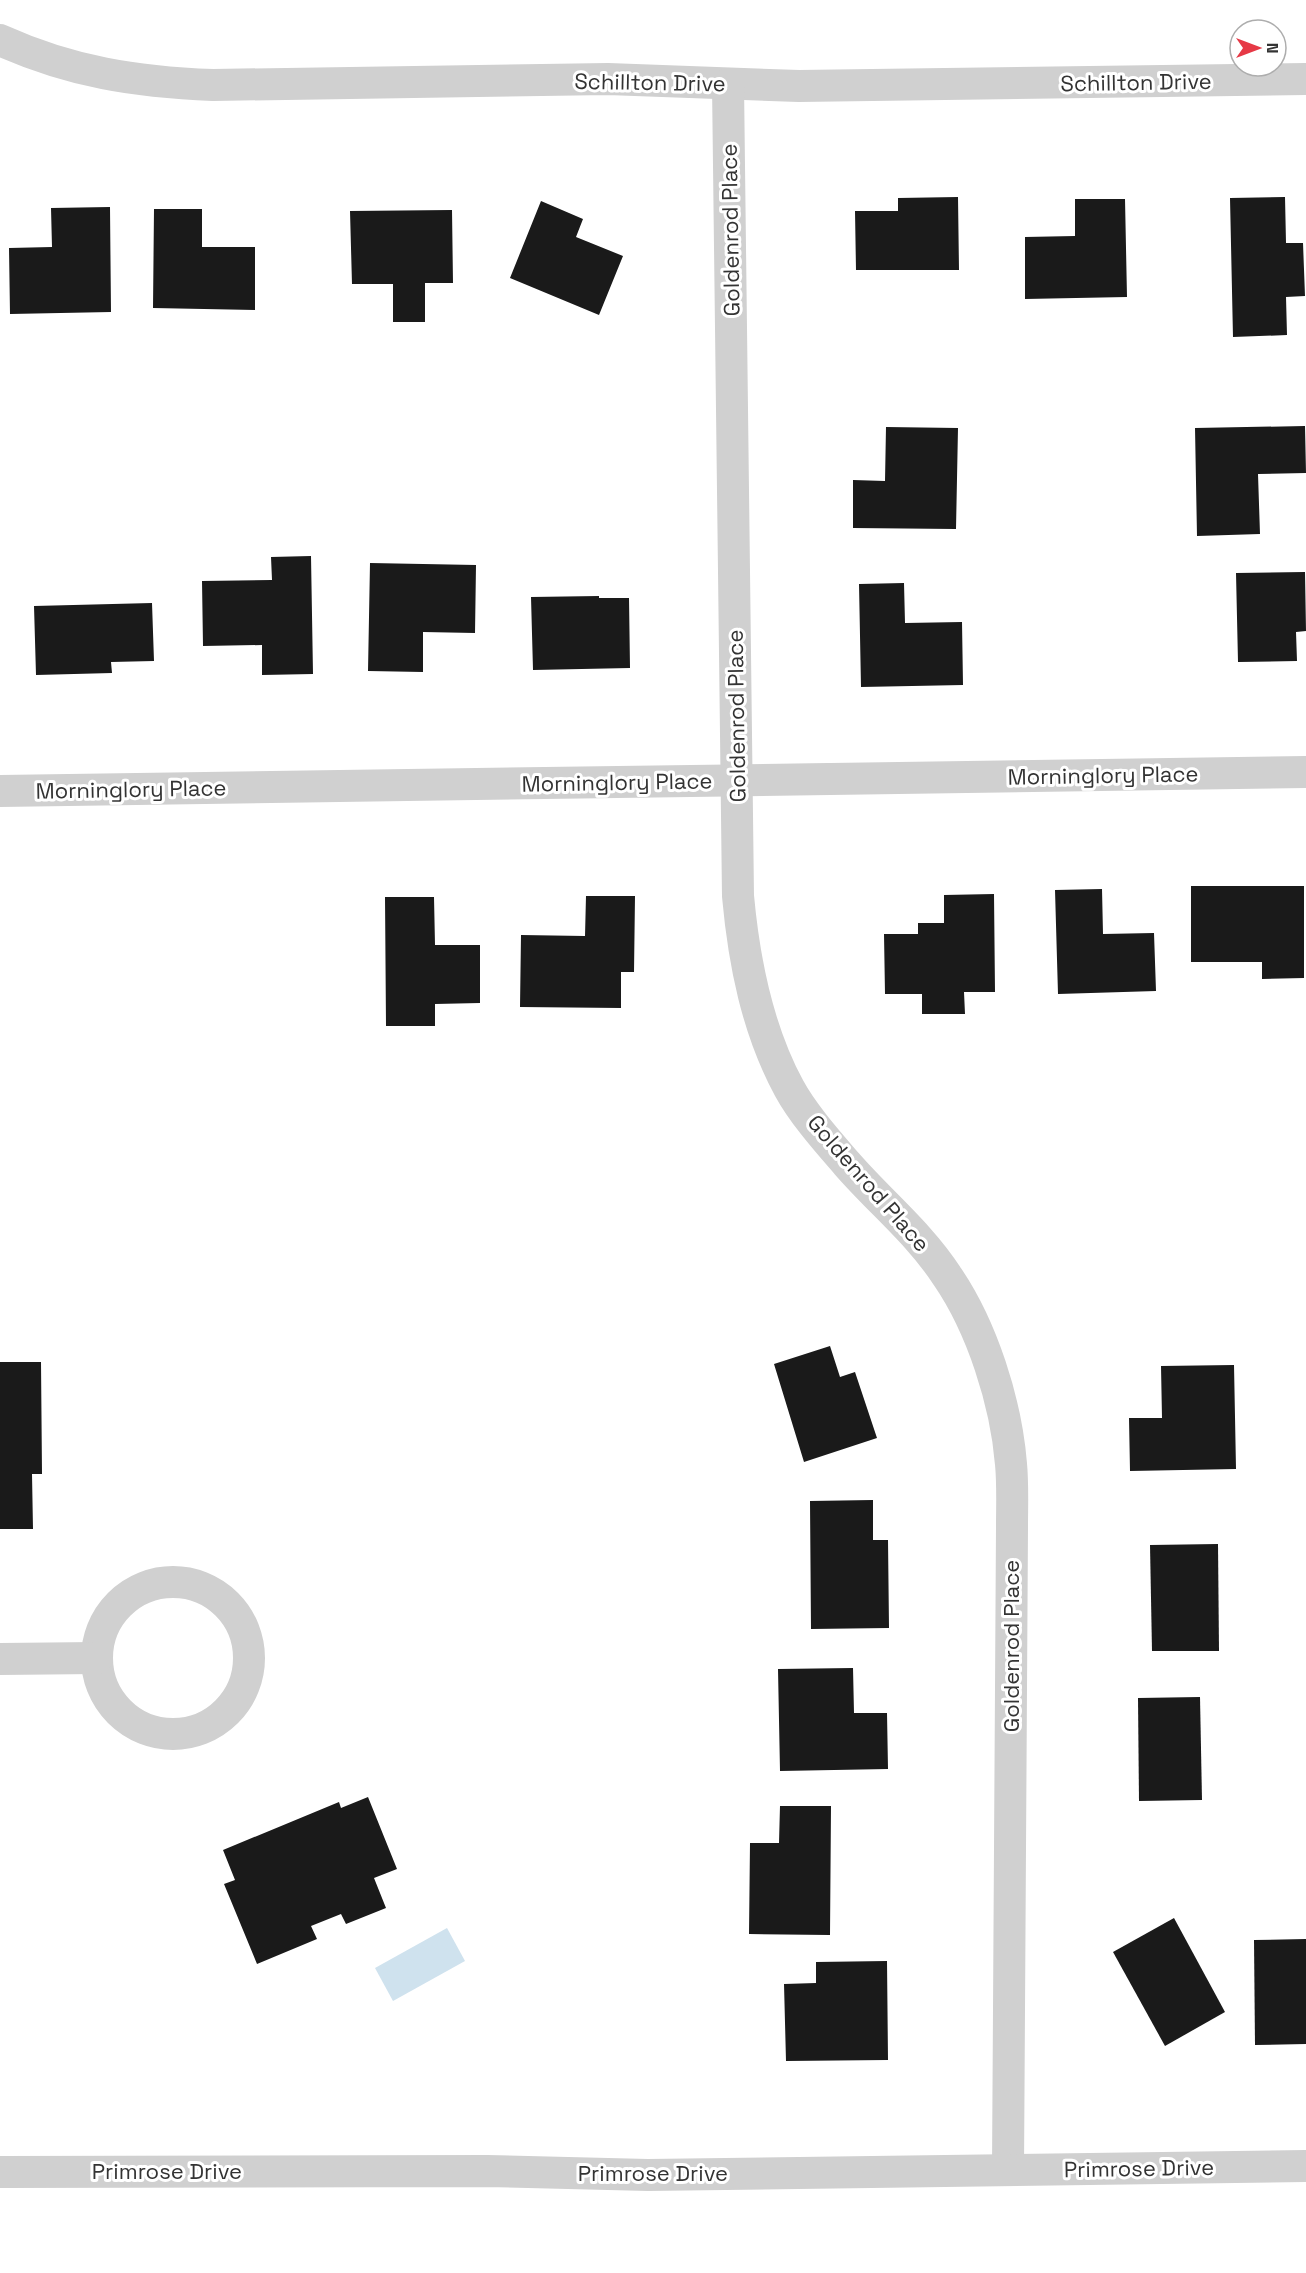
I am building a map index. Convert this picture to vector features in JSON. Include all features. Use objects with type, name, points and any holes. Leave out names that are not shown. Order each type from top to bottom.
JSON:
[{"type":"street","name":"Schillton Drive","points":[[0,40],[55,62],[111,75],[159,83],[213,85],[608,79],[799,86],[1306,79]]},
{"type":"street","name":"Goldenrod Place","points":[[728,84],[738,896],[742,940],[751,984],[765,1033],[790,1089],[848,1165],[926,1246],[948,1277],[984,1348],[1000,1404],[1011,1463],[1012,1506],[1008,2170]]},
{"type":"street","name":"Morninglory Place","points":[[0,791],[1306,772]]},
{"type":"street","points":[[167,1582],[201,1587],[217,1597],[235,1615],[245,1635],[249,1654],[242,1690],[232,1707],[205,1728],[184,1734],[165,1734],[147,1730],[128,1721],[113,1706],[102,1688],[97,1658],[101,1633],[119,1604],[148,1586],[167,1582]]},
{"type":"street","points":[[0,1659],[97,1658]]},
{"type":"street","name":"Primrose Drive","points":[[0,2172],[487,2171],[648,2175],[1306,2166]]},
{"type":"water","points":[[447,1928],[465,1961],[393,2001],[375,1968]]},
{"type":"building","points":[[958,197],[959,270],[856,270],[855,211],[898,211],[898,198]]},
{"type":"building","points":[[1285,197],[1286,243],[1303,243],[1305,296],[1286,297],[1287,335],[1233,337],[1230,198]]},
{"type":"building","points":[[1075,199],[1125,199],[1127,297],[1025,299],[1025,237],[1075,236]]},
{"type":"building","points":[[541,201],[583,219],[576,237],[623,256],[599,315],[510,278]]},
{"type":"building","points":[[110,207],[111,312],[10,314],[9,248],[52,247],[51,208]]},
{"type":"building","points":[[154,209],[202,209],[202,247],[255,247],[255,310],[153,308]]},
{"type":"building","points":[[452,210],[453,283],[425,283],[425,322],[393,322],[393,284],[352,284],[350,211]]},
{"type":"building","points":[[1305,426],[1306,473],[1258,474],[1260,534],[1197,536],[1195,428]]},
{"type":"building","points":[[886,427],[958,428],[956,529],[853,528],[853,480],[885,481]]},
{"type":"building","points":[[311,556],[313,674],[262,675],[262,645],[203,646],[202,581],[272,580],[271,557]]},
{"type":"building","points":[[370,563],[476,565],[475,633],[423,632],[423,672],[368,671]]},
{"type":"building","points":[[1305,572],[1306,631],[1296,632],[1297,661],[1238,662],[1236,573]]},
{"type":"building","points":[[904,583],[905,623],[962,622],[963,685],[861,687],[859,584]]},
{"type":"building","points":[[599,596],[599,598],[629,598],[630,668],[533,670],[531,597]]},
{"type":"building","points":[[152,603],[154,661],[111,662],[112,673],[36,675],[34,606]]},
{"type":"building","points":[[1191,886],[1304,886],[1304,978],[1262,979],[1262,962],[1191,962]]},
{"type":"building","points":[[1102,889],[1103,934],[1154,933],[1156,991],[1058,994],[1055,890]]},
{"type":"building","points":[[994,894],[995,992],[964,992],[965,1014],[922,1014],[922,994],[885,994],[884,934],[918,934],[918,923],[944,923],[944,895]]},
{"type":"building","points":[[586,896],[635,896],[634,972],[621,972],[621,1008],[520,1007],[521,935],[585,936]]},
{"type":"building","points":[[385,897],[434,897],[435,945],[480,945],[480,1003],[435,1004],[435,1026],[386,1026]]},
{"type":"building","points":[[830,1346],[840,1377],[855,1372],[877,1438],[804,1462],[774,1364]]},
{"type":"building","points":[[0,1362],[41,1362],[42,1474],[32,1474],[33,1529],[0,1529]]},
{"type":"building","points":[[1234,1365],[1236,1469],[1130,1471],[1129,1418],[1162,1418],[1161,1366]]},
{"type":"building","points":[[873,1500],[873,1540],[888,1540],[889,1628],[811,1629],[810,1501]]},
{"type":"building","points":[[1218,1544],[1219,1651],[1152,1651],[1150,1545]]},
{"type":"building","points":[[853,1668],[854,1713],[887,1713],[888,1769],[780,1771],[778,1669]]},
{"type":"building","points":[[1200,1697],[1202,1800],[1139,1801],[1138,1698]]},
{"type":"building","points":[[368,1797],[397,1869],[374,1878],[386,1908],[346,1924],[341,1914],[311,1926],[317,1939],[257,1964],[224,1884],[235,1880],[223,1850],[339,1802],[341,1808]]},
{"type":"building","points":[[780,1806],[831,1806],[830,1935],[749,1934],[750,1843],[779,1843]]},
{"type":"building","points":[[1174,1918],[1225,2012],[1165,2046],[1113,1952]]},
{"type":"building","points":[[1306,1939],[1306,2044],[1255,2045],[1254,1940]]},
{"type":"building","points":[[887,1961],[888,2060],[786,2061],[784,1984],[816,1983],[816,1962]]}]
